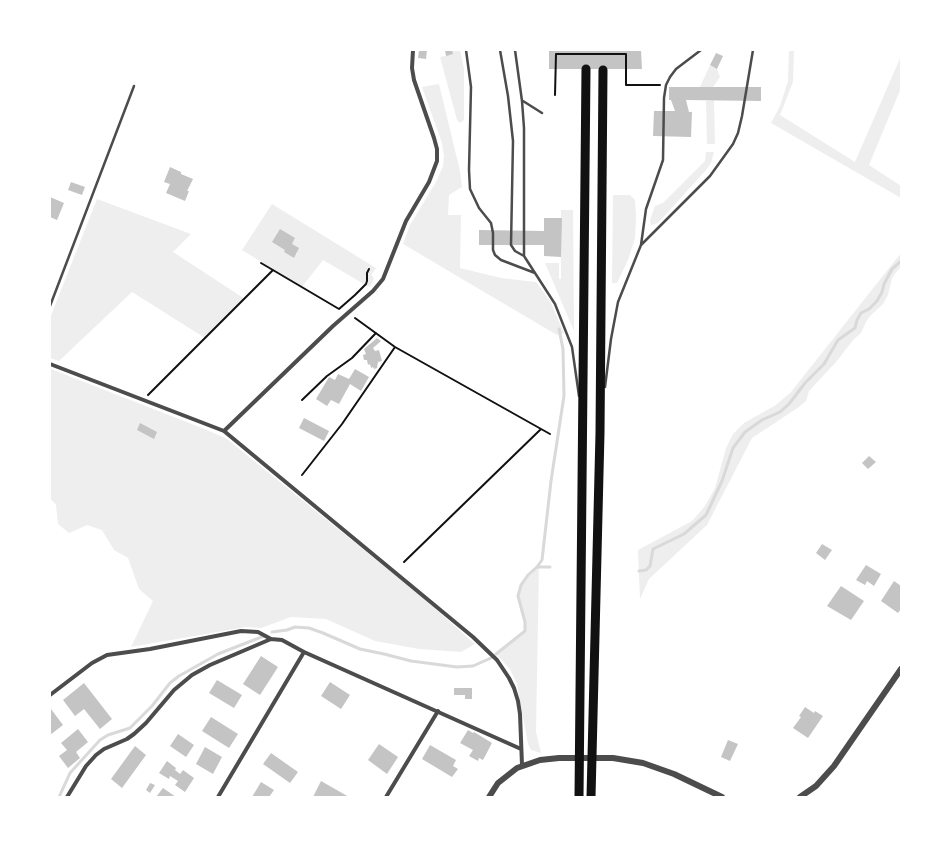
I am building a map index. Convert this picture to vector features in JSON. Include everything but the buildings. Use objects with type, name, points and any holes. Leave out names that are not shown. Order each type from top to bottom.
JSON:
[{"type":"highway","points":[[579,797],[584,437],[586,70]]},
{"type":"highway","points":[[591,797],[600,433],[603,70]]},
{"type":"street","points":[[224,432],[384,279],[406,221],[429,182],[438,161],[434,138],[414,80],[412,68],[413,50]]},
{"type":"street","points":[[50,364],[224,432],[473,637],[494,657],[509,678],[516,693],[520,714],[522,765]]},
{"type":"street","points":[[50,695],[92,663],[107,656],[241,631],[258,632],[271,639]]},
{"type":"street","points":[[67,797],[86,766],[96,755],[104,749],[127,739],[134,734],[186,679],[210,665],[271,639],[285,641],[304,652],[521,749]]},
{"type":"street","points":[[218,797],[304,652]]},
{"type":"street","points":[[800,797],[816,786],[834,766],[901,669]]},
{"type":"street","points":[[386,797],[438,711]]},
{"type":"street","points":[[489,797],[498,783],[505,776],[522,765],[540,760],[559,758],[613,758],[643,763],[674,774],[722,797]]},
{"type":"lane","points":[[466,50],[471,87],[470,189],[479,208],[491,223],[493,233],[493,250],[496,255],[501,260],[535,273]]},
{"type":"lane","points":[[500,50],[508,92],[513,142],[511,245],[515,251],[524,256],[555,304],[570,343],[574,359],[584,437]]},
{"type":"lane","points":[[515,50],[522,101],[524,135],[524,256]]},
{"type":"lane","points":[[600,433],[616,311],[622,290],[641,245],[646,209],[663,160],[664,98],[666,85],[676,69],[701,50]]},
{"type":"lane","points":[[641,245],[710,176],[733,144],[738,133],[742,116],[753,50]]},
{"type":"lane","points":[[50,306],[134,86]]},
{"type":"lane","points":[[522,101],[542,113]]},
{"type":"path","points":[[555,95],[556,54],[626,54],[626,85],[666,85]]},
{"type":"path","points":[[261,263],[339,309],[366,284],[368,281],[367,273],[369,269]]},
{"type":"path","points":[[143,400],[273,270]]},
{"type":"path","points":[[355,318],[395,347],[550,434]]},
{"type":"path","points":[[302,400],[327,376],[352,358],[376,333]]},
{"type":"path","points":[[302,475],[342,424],[395,347]]},
{"type":"path","points":[[404,562],[541,430]]},
{"type":"shaded area","points":[[452,50],[460,50],[464,69],[464,120],[460,123],[457,120],[440,57],[453,54]]},
{"type":"shaded area","points":[[789,50],[794,50],[793,82],[780,115],[855,162],[901,56],[901,88],[869,165],[901,186],[901,198],[771,123],[780,106],[788,81]]},
{"type":"shaded area","points":[[710,65],[717,69],[720,77],[713,87],[700,87]]},
{"type":"shaded area","points":[[439,84],[460,171],[462,187],[449,195],[448,215],[461,215],[460,268],[501,278],[536,282],[550,301],[564,333],[557,335],[403,244],[410,225],[436,182],[443,166],[444,156],[442,143],[422,87]]},
{"type":"shaded area","points":[[714,100],[715,144],[707,144],[706,101]]},
{"type":"shaded area","points":[[706,152],[714,152],[711,163],[706,170],[658,223],[651,225],[650,220],[655,206],[663,203],[705,161]]},
{"type":"shaded area","points":[[613,195],[630,195],[635,200],[636,216],[635,238],[628,260],[617,283],[612,283]]},
{"type":"shaded area","points":[[97,199],[191,234],[173,252],[245,299],[205,338],[132,292],[59,361],[50,358],[50,318]]},
{"type":"shaded area","points":[[272,204],[376,268],[371,275],[374,278],[369,287],[323,260],[302,287],[242,250]],"holes":[[[295,238],[292,244],[297,253],[294,258],[284,252]]]},
{"type":"shaded area","points":[[561,210],[573,210],[574,331],[545,263],[559,263],[559,279],[561,279]]},
{"type":"shaded area","points":[[901,253],[901,267],[892,278],[888,295],[883,304],[870,316],[861,333],[854,339],[836,362],[809,391],[806,401],[752,438],[707,525],[649,579],[640,599],[638,550],[692,521],[705,506],[715,488],[726,448],[733,434],[744,423],[776,405],[791,392]]},
{"type":"shaded area","points":[[51,369],[227,439],[422,597],[475,644],[461,652],[419,649],[375,641],[326,619],[291,617],[261,628],[246,627],[131,647],[153,601],[139,589],[128,558],[114,550],[102,530],[87,525],[69,533],[58,524],[56,505],[50,498]]},
{"type":"shaded area","points":[[539,564],[536,732],[541,753],[531,750],[528,744],[517,684],[510,669],[496,654],[525,631],[525,622],[518,596],[521,585]]},
{"type":"waterway","points":[[639,571],[646,570],[650,566],[653,549],[684,534],[706,515],[722,481],[733,448],[745,432],[762,420],[780,412],[789,404],[805,383],[824,364],[838,340],[855,328],[861,313],[869,309],[877,301],[892,269],[901,261]]},
{"type":"waterway","points":[[496,654],[525,631],[525,622],[518,596],[521,585],[542,560],[551,481],[564,396],[563,349],[559,329]]},
{"type":"waterway","points":[[537,567],[550,567]]},
{"type":"waterway","points":[[272,632],[287,630],[295,627],[309,628],[360,649],[411,661],[457,667],[473,666],[491,658]]},
{"type":"waterway","points":[[59,797],[70,773],[100,740],[108,735],[130,728],[152,706],[170,683],[179,676],[218,654],[264,636]]}]
